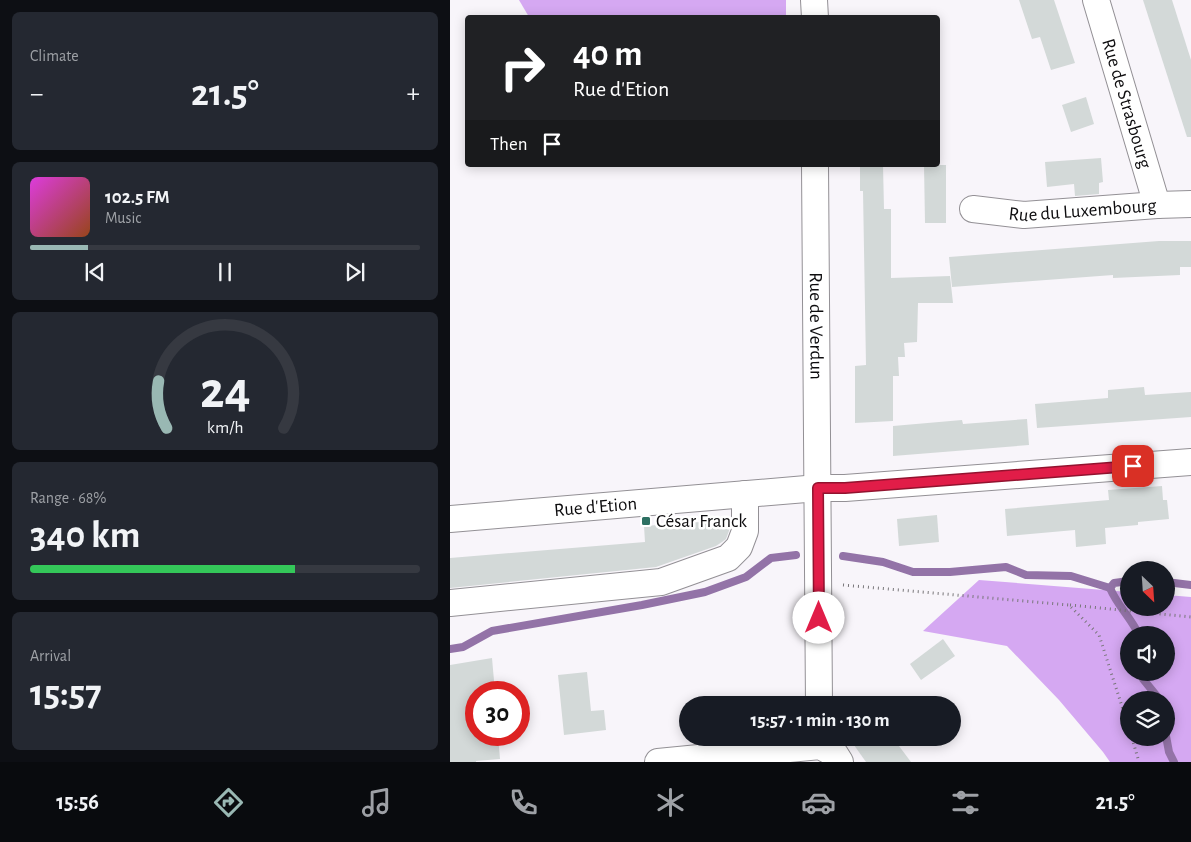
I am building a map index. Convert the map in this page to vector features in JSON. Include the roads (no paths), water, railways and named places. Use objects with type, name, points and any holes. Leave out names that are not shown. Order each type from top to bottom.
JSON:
[{"type":"street","points":[[814,0],[814,15]]},
{"type":"street","name":"Rue de Strasbourg","points":[[1096,0],[1157,205]]},
{"type":"street","name":"Rue de Verdun","points":[[816,167],[819,696]]},
{"type":"street","name":"Rue du Luxembourg","points":[[973,210],[1024,215],[1191,204]]},
{"type":"street","name":"Rue d'Etion","points":[[450,520],[818,488],[845,488],[1191,462]]},
{"type":"street","points":[[450,602],[661,582],[728,558],[739,547],[745,531],[745,494]]},
{"type":"street","points":[[658,762],[820,749],[835,754],[840,762]]},
{"type":"waterway","points":[[450,649],[463,647],[492,631],[705,592],[746,577],[771,558],[796,555]]},
{"type":"waterway","points":[[843,556],[883,562],[913,572],[950,572],[1006,567],[1026,575],[1071,576],[1110,588]]},
{"type":"waterway","points":[[1110,588],[1114,583],[1120,582]]},
{"type":"waterway","points":[[1175,583],[1191,585]]},
{"type":"waterway","points":[[1110,588],[1134,626]]},
{"type":"waterway","points":[[1145,681],[1153,691]]},
{"type":"waterway","points":[[1168,746],[1174,762]]},
{"type":"place","name":"César Franck","points":[[646,521]]}]
